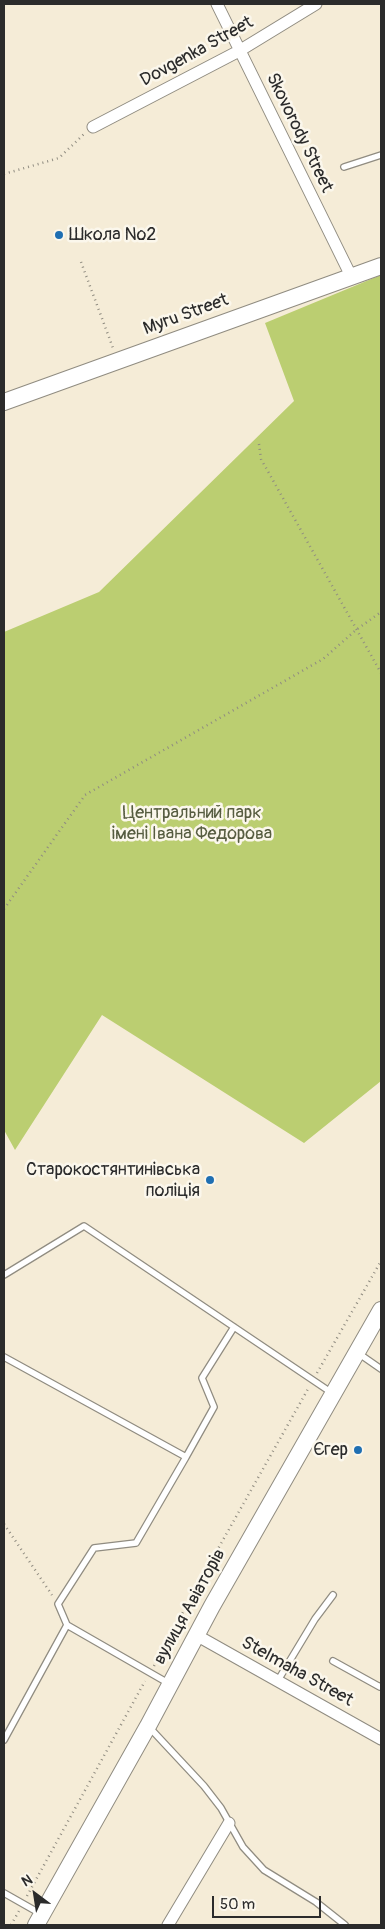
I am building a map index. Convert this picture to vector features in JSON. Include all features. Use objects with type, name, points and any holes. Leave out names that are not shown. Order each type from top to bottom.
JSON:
[{"type":"street","name":"Skovorody Street","points":[[217,4],[351,276]]},
{"type":"street","name":"Dovgenka Street","points":[[93,127],[239,51],[316,4]]},
{"type":"street","name":"Myru Street","points":[[4,402],[381,266]]},
{"type":"street","name":"вулиця Авіаторів","points":[[39,1920],[148,1726],[196,1636],[381,1310]]},
{"type":"street","name":"Stelmaha Street","points":[[196,1636],[381,1739]]},
{"type":"street","points":[[168,1925],[229,1822]]},
{"type":"lane","points":[[344,167],[381,155]]},
{"type":"lane","points":[[4,1275],[84,1226],[334,1394]]},
{"type":"lane","points":[[170,1684],[67,1625],[58,1604],[94,1548],[136,1543],[214,1407],[202,1378],[234,1327]]},
{"type":"lane","points":[[358,1353],[381,1368]]},
{"type":"lane","points":[[4,1357],[186,1457]]},
{"type":"lane","points":[[277,1682],[315,1619],[333,1595]]},
{"type":"lane","points":[[4,1740],[67,1625]]},
{"type":"lane","points":[[333,1661],[381,1687]]},
{"type":"lane","points":[[148,1726],[204,1786],[221,1808],[243,1847],[264,1870],[316,1902],[345,1925]]},
{"type":"lane","points":[[4,1893],[23,1904],[39,1920]]},
{"type":"path","points":[[4,174],[59,158],[93,127]]},
{"type":"path","points":[[81,262],[117,362]]},
{"type":"path","points":[[259,444],[261,459],[381,673]]},
{"type":"path","points":[[4,909],[86,795],[323,659],[356,630],[381,612]]},
{"type":"path","points":[[11,1925],[192,1594],[381,1261]]},
{"type":"path","points":[[4,1524],[58,1604]]},
{"type":"green space","name":"Центральний парк імені Івана Федорова","points":[[381,275],[381,1081],[304,1143],[102,1015],[15,1150],[4,1130],[4,632],[99,592],[294,401],[265,323]]},
{"type":"place","name":"Школа №2","points":[[59,235]]},
{"type":"place","name":"Старокостянтинівська поліція","points":[[210,1180]]},
{"type":"place","name":"Єгер","points":[[358,1450]]}]
